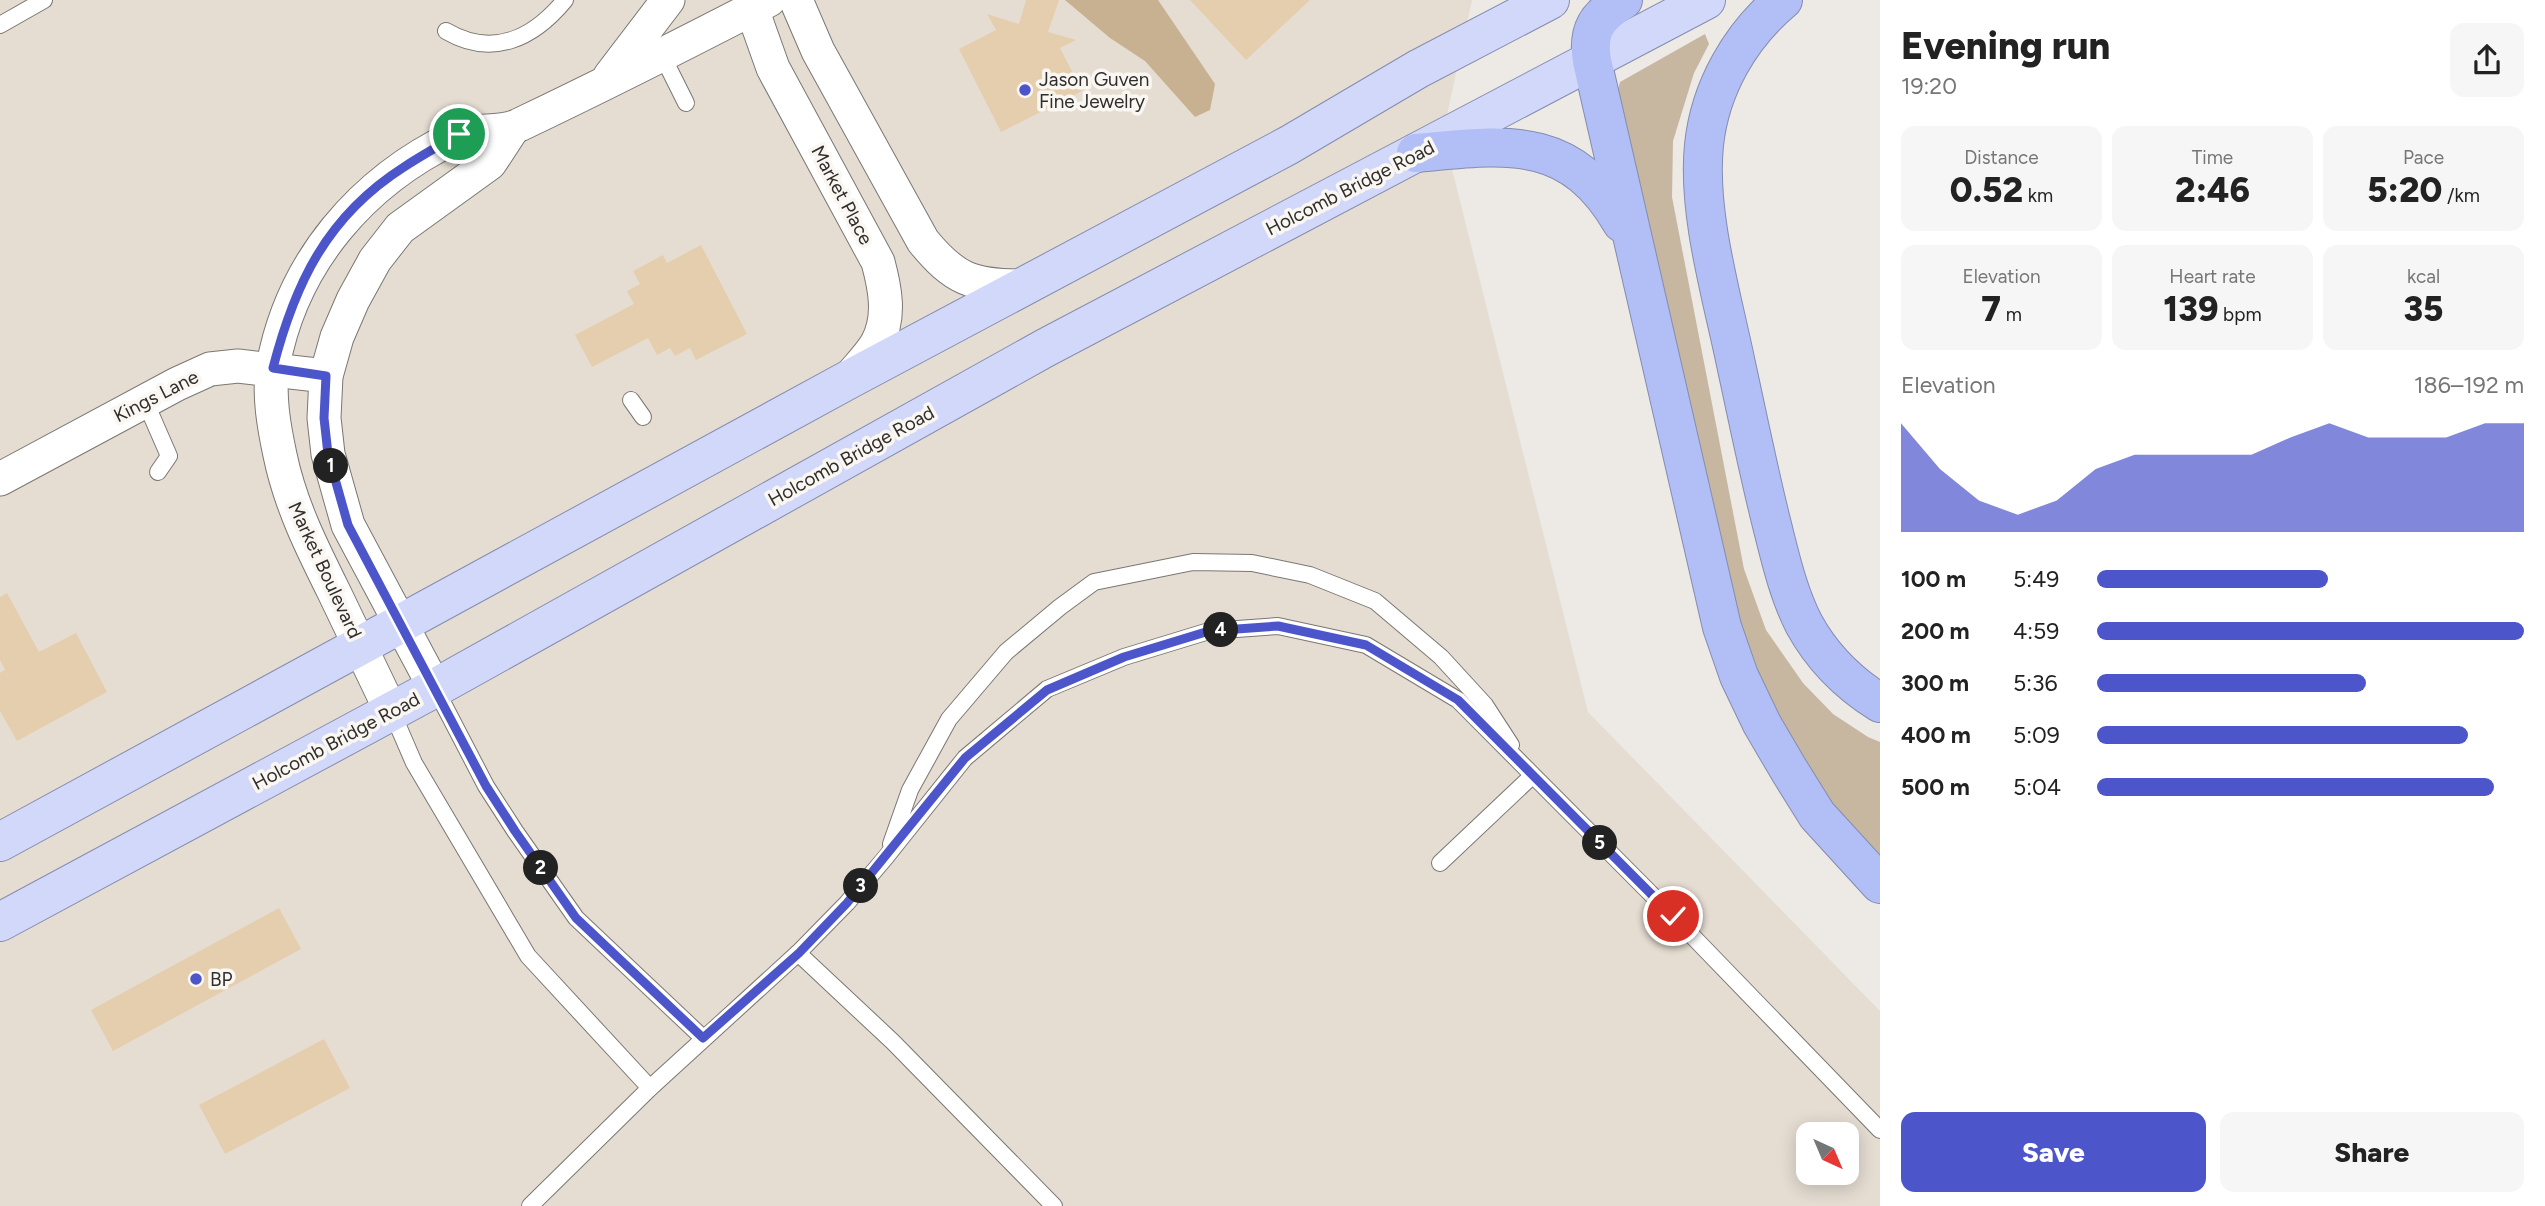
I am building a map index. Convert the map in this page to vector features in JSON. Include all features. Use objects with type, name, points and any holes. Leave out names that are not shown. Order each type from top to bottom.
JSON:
[{"type":"highway","points":[[1623,0],[1607,11],[1594,28],[1590,42],[1592,61],[1722,627],[1739,676],[1762,724],[1817,815],[1880,884]]},
{"type":"highway","points":[[1783,0],[1748,36],[1721,79],[1706,131],[1703,190],[1714,257],[1760,477],[1793,599],[1803,622],[1829,662],[1860,690],[1880,703]]},
{"type":"highway","points":[[1416,153],[1508,146],[1558,159],[1588,179],[1609,201],[1639,260]]},
{"type":"main road","points":[[0,842],[848,380],[1289,145],[1418,69],[1550,0]]},
{"type":"main road","name":"Holcomb Bridge Road","points":[[0,922],[435,688],[1045,348],[1706,0]]},
{"type":"street","name":"Market Boulevard","points":[[604,85],[668,0]]},
{"type":"street","points":[[796,0],[818,51],[923,241],[955,275],[979,283],[1022,286]]},
{"type":"street","name":"Market Boulevard","points":[[391,711],[293,504],[280,456],[273,412],[273,368],[285,321],[305,275],[331,233],[363,198],[402,168],[459,134],[513,128],[604,85],[760,4]]},
{"type":"street","name":"Market Place","points":[[760,4],[773,68],[878,262],[885,288],[886,315],[878,342],[848,380]]},
{"type":"street","name":"Market Boulevard","points":[[435,688],[348,525],[328,454],[324,418],[326,376],[337,337],[375,260],[400,228],[490,163],[513,128]]},
{"type":"street","name":"Kings Lane","points":[[0,480],[210,369],[238,366],[273,368],[326,376]]},
{"type":"lane","points":[[0,25],[44,0]]},
{"type":"lane","points":[[446,31],[460,39],[502,44],[527,34],[553,15],[565,0]]},
{"type":"lane","points":[[662,55],[686,103]]},
{"type":"lane","points":[[631,400],[643,417]]},
{"type":"lane","points":[[145,401],[169,456],[158,472]]},
{"type":"lane","points":[[886,858],[910,790],[949,719],[1006,652],[1094,582],[1193,562],[1264,565],[1310,575],[1375,601],[1441,657],[1485,705],[1532,776]]},
{"type":"lane","points":[[530,1206],[703,1038],[799,953],[886,858],[965,758],[1047,690],[1124,657],[1209,631],[1278,626],[1366,645],[1458,700],[1673,916],[1880,1130]]},
{"type":"lane","points":[[435,688],[486,786],[576,918],[703,1038]]},
{"type":"lane","points":[[391,711],[414,763],[528,956],[650,1088]]},
{"type":"lane","points":[[1440,863],[1532,776]]},
{"type":"lane","points":[[799,953],[892,1042],[1054,1206]]},
{"type":"shaded area","points":[[0,0],[1472,0],[1443,133],[1588,712],[1880,1011],[1880,1206],[0,1206]]},
{"type":"shaded area","points":[[1065,0],[1158,0],[1215,84],[1210,110],[1195,117],[1145,61],[1110,38]]},
{"type":"shaded area","points":[[1705,34],[1709,44],[1694,73],[1673,141],[1672,197],[1744,569],[1766,630],[1803,683],[1833,714],[1880,742],[1880,864],[1846,832],[1766,698],[1748,655],[1617,93],[1620,82]]},
{"type":"building","points":[[1026,0],[1059,0],[1048,32],[1076,40],[1060,48],[1082,91],[1001,132],[959,49],[996,30],[987,14],[1019,24]]},
{"type":"building","points":[[1190,0],[1310,0],[1246,60]]},
{"type":"building","points":[[701,245],[747,334],[696,360],[690,348],[675,356],[670,348],[657,355],[648,338],[592,367],[575,335],[634,304],[627,291],[640,284],[633,271],[663,255],[667,263]]},
{"type":"building","points":[[7,593],[39,652],[76,633],[107,692],[17,741],[0,711],[0,673],[5,670],[0,660],[0,597]]},
{"type":"building","points":[[279,908],[301,949],[113,1051],[91,1010]]},
{"type":"building","points":[[324,1039],[350,1088],[225,1154],[199,1105]]},
{"type":"place","name":"Jason Guven Fine Jewelry","points":[[1025,90]]},
{"type":"place","name":"BP","points":[[196,979]]},
{"type":"route","points":[[459,134],[402,168],[363,198],[331,233],[305,275],[285,321],[273,368],[326,376],[324,418],[328,454],[348,525],[486,786],[576,918],[703,1038],[799,953],[847,903],[965,758],[1047,690],[1124,657],[1209,631],[1278,626],[1366,645],[1458,700],[1673,916]]}]
